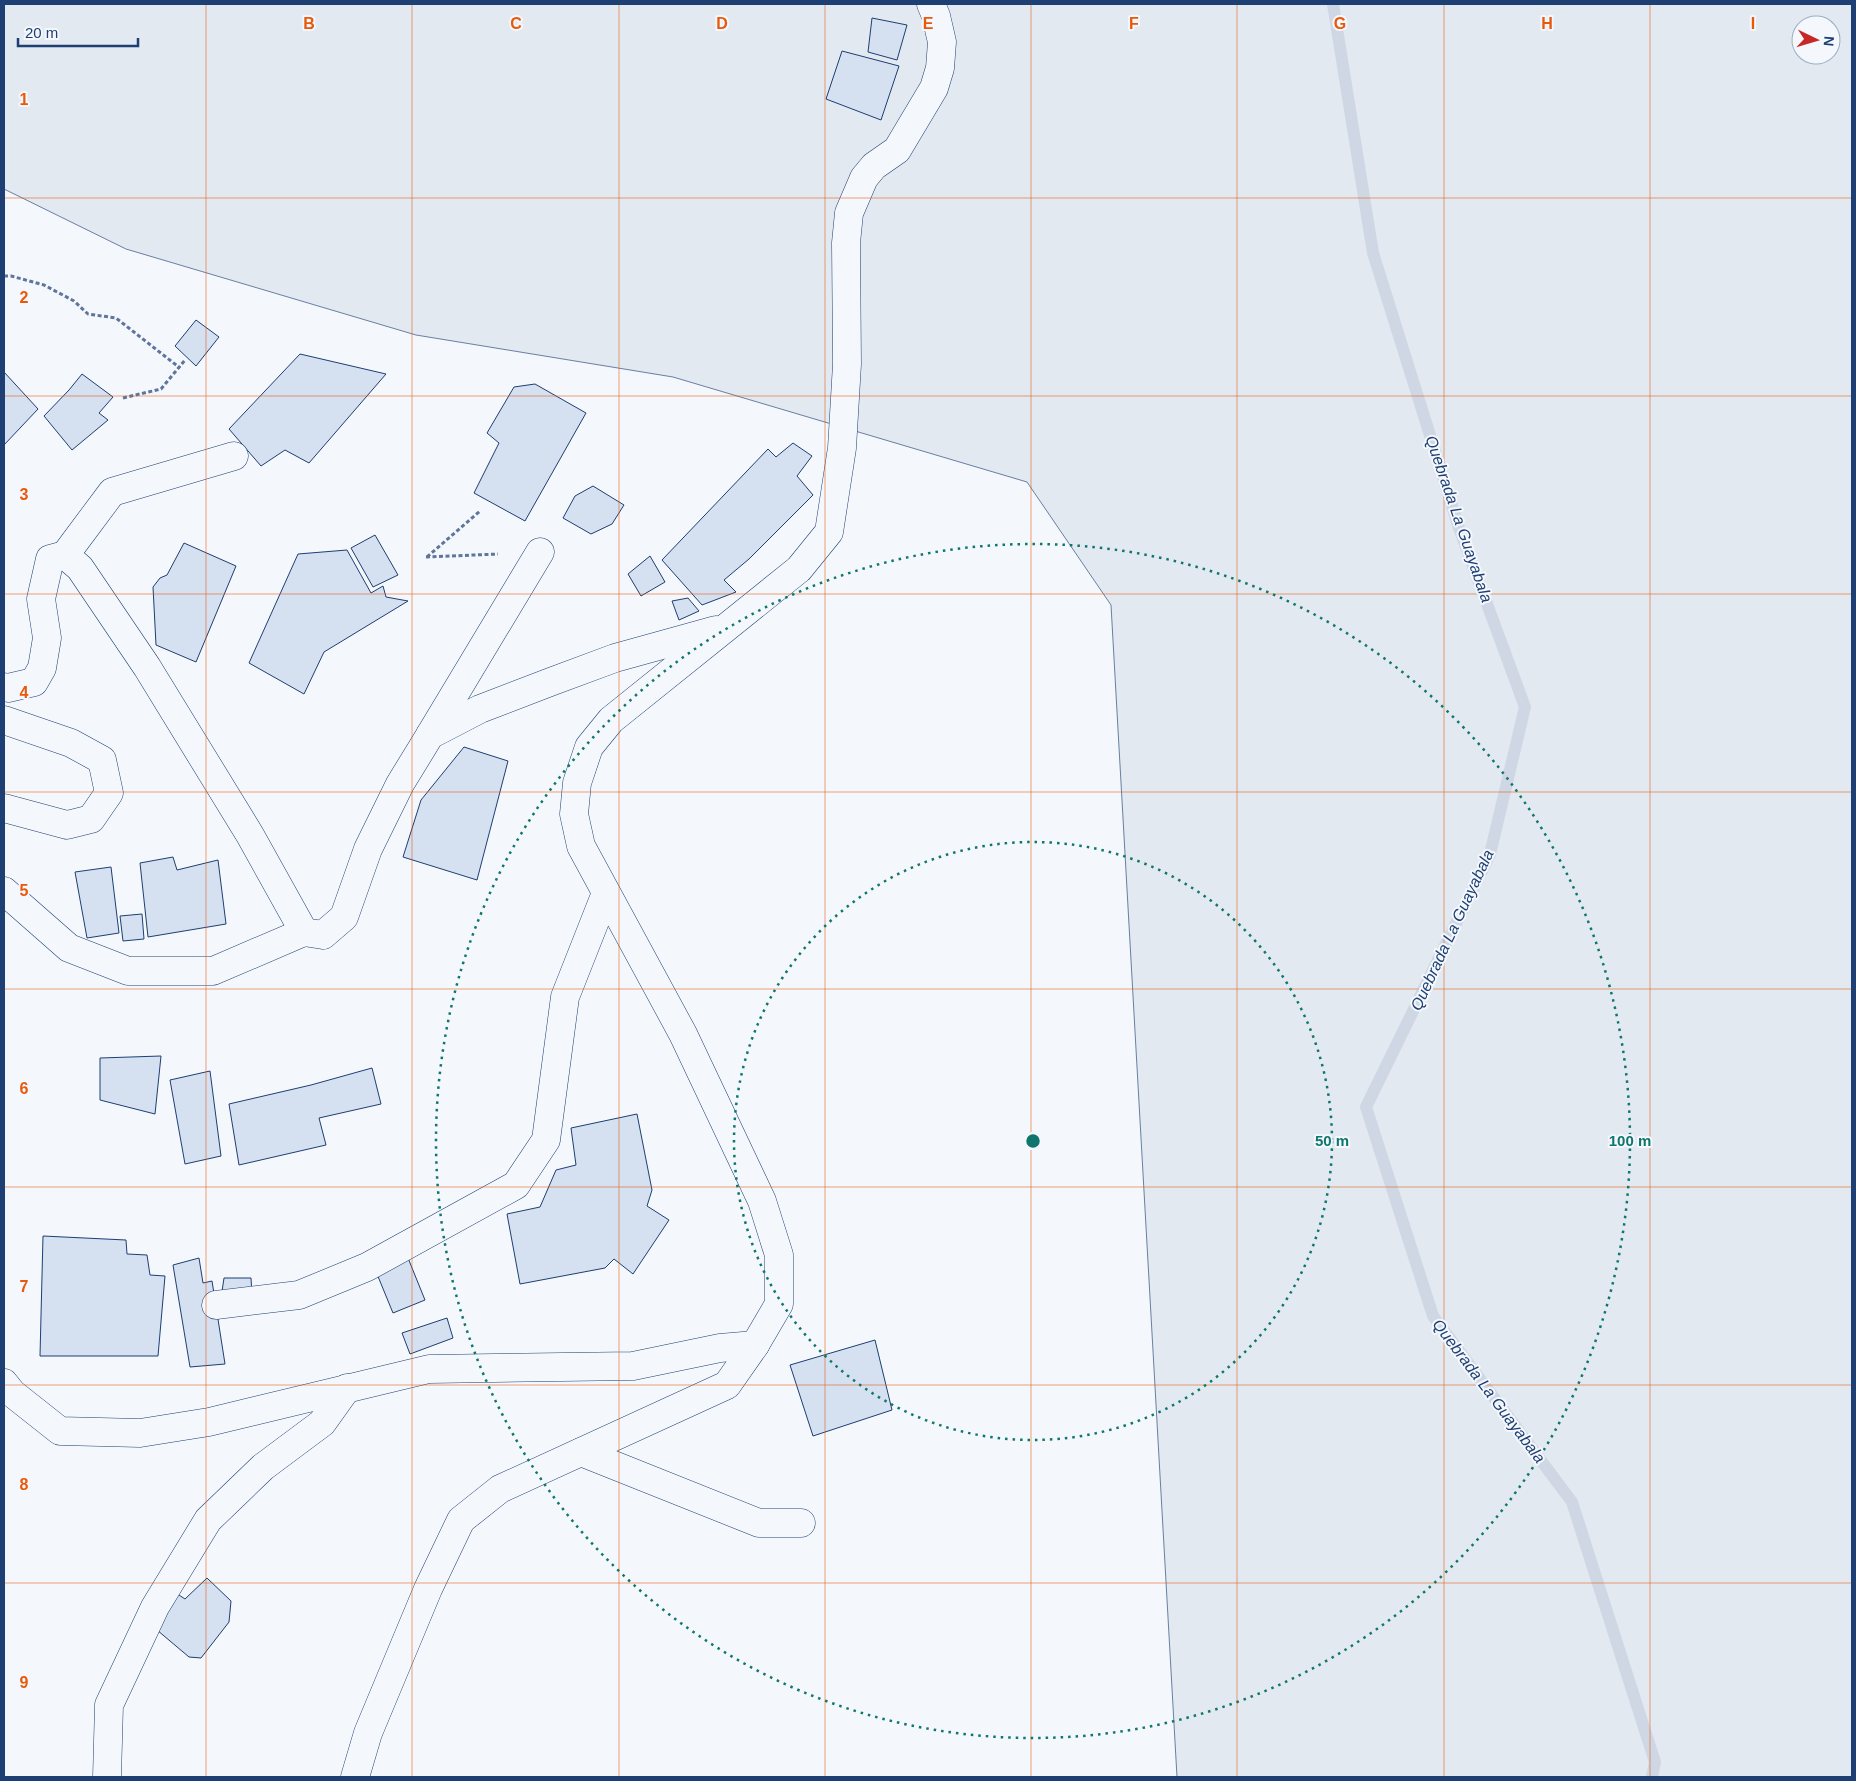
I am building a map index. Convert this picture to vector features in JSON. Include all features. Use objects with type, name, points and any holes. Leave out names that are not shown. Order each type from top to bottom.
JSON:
[{"type":"street","points":[[355,1777],[368,1733],[428,1589],[461,1520],[500,1489],[727,1385],[755,1345],[779,1304],[779,1254],[762,1201],[687,1042],[581,846],[574,814],[577,783],[589,747],[612,720],[799,569],[829,532],[842,448],[847,364],[846,244],[849,213],[864,178],[874,166],[897,150],[934,88],[940,68],[942,42],[931,4]]},
{"type":"street","points":[[4,687],[8,688],[34,682],[42,668],[47,638],[42,599],[50,559],[65,555],[112,492],[234,456]]},
{"type":"street","points":[[4,891],[69,948],[128,971],[213,971],[304,932],[323,935],[344,917],[368,849],[400,784],[540,552]]},
{"type":"street","points":[[65,555],[80,568],[147,666],[250,835],[304,932]]},
{"type":"street","points":[[430,735],[480,709],[615,658],[727,626]]},
{"type":"street","points":[[4,720],[71,744],[102,760],[109,793],[91,819],[67,825],[4,808]]},
{"type":"street","points":[[216,1305],[299,1295],[367,1268],[516,1185],[546,1140],[565,997],[606,893]]},
{"type":"street","points":[[4,1383],[12,1393],[60,1431],[140,1433],[209,1422],[429,1369],[633,1366],[720,1348],[755,1345]]},
{"type":"street","points":[[107,1777],[109,1705],[155,1607],[208,1520],[263,1467],[322,1423],[347,1388]]},
{"type":"street","points":[[580,1452],[759,1523],[801,1523]]},
{"type":"path","points":[[4,276],[11,276],[44,285],[74,301],[88,314],[116,318],[180,368]]},
{"type":"path","points":[[123,398],[161,389],[185,360]]},
{"type":"path","points":[[480,511],[426,557],[540,552]]},
{"type":"shaded area","points":[[4,4],[1852,4],[1852,1777],[1177,1777],[1111,605],[1027,482],[673,377],[416,335],[126,249],[4,189]]},
{"type":"building","points":[[872,18],[907,25],[897,60],[868,52]]},
{"type":"building","points":[[842,51],[899,66],[881,120],[826,99]]},
{"type":"building","points":[[196,320],[219,337],[196,366],[175,346]]},
{"type":"building","points":[[300,354],[386,374],[309,463],[285,450],[261,466],[229,429]]},
{"type":"building","points":[[4,372],[38,409],[4,445]]},
{"type":"building","points":[[82,374],[113,397],[99,413],[108,420],[72,450],[44,416]]},
{"type":"building","points":[[535,384],[586,413],[525,521],[474,493],[499,443],[487,433],[514,387]]},
{"type":"building","points":[[793,443],[812,456],[797,476],[813,495],[749,559],[724,580],[736,592],[702,605],[662,560],[768,449],[776,457]]},
{"type":"building","points":[[593,486],[624,505],[612,524],[591,534],[563,518],[575,496]]},
{"type":"building","points":[[375,535],[398,575],[373,587],[351,548]]},
{"type":"building","points":[[184,543],[236,566],[196,662],[156,645],[153,587],[160,578],[167,575]]},
{"type":"building","points":[[347,550],[371,593],[383,586],[386,597],[408,601],[324,652],[304,694],[249,663],[298,554]]},
{"type":"building","points":[[650,556],[665,582],[641,596],[628,574]]},
{"type":"building","points":[[688,598],[699,611],[679,620],[672,601]]},
{"type":"building","points":[[464,747],[508,761],[477,880],[403,857],[421,800]]},
{"type":"building","points":[[173,857],[177,870],[218,860],[226,924],[148,937],[140,863]]},
{"type":"building","points":[[111,867],[119,933],[87,938],[75,872]]},
{"type":"building","points":[[142,914],[144,939],[123,941],[120,916]]},
{"type":"building","points":[[161,1056],[155,1114],[100,1100],[100,1058]]},
{"type":"building","points":[[372,1068],[381,1104],[319,1118],[326,1145],[239,1165],[229,1104],[311,1085]]},
{"type":"building","points":[[210,1071],[221,1156],[185,1164],[170,1080]]},
{"type":"building","points":[[637,1114],[652,1190],[647,1206],[669,1220],[633,1274],[614,1259],[605,1268],[520,1284],[507,1214],[540,1207],[556,1170],[576,1165],[571,1128]]},
{"type":"building","points":[[43,1236],[126,1240],[127,1254],[147,1255],[150,1275],[165,1276],[158,1356],[40,1356]]},
{"type":"building","points":[[199,1258],[203,1283],[212,1281],[225,1364],[190,1367],[173,1265]]},
{"type":"building","points":[[408,1258],[425,1300],[393,1313],[377,1274]]},
{"type":"building","points":[[224,1278],[251,1278],[252,1295],[221,1298]]},
{"type":"building","points":[[447,1318],[453,1338],[410,1354],[402,1333]]},
{"type":"building","points":[[875,1340],[892,1410],[813,1436],[790,1365]]},
{"type":"building","points":[[207,1578],[231,1601],[229,1622],[201,1658],[189,1657],[157,1630],[173,1591],[185,1599]]},
{"type":"waterway","name":"Quebrada La Guayabala","points":[[1333,4],[1373,253],[1459,528],[1525,707],[1490,854],[1366,1107],[1433,1316],[1572,1502],[1655,1762],[1652,1777]]}]
